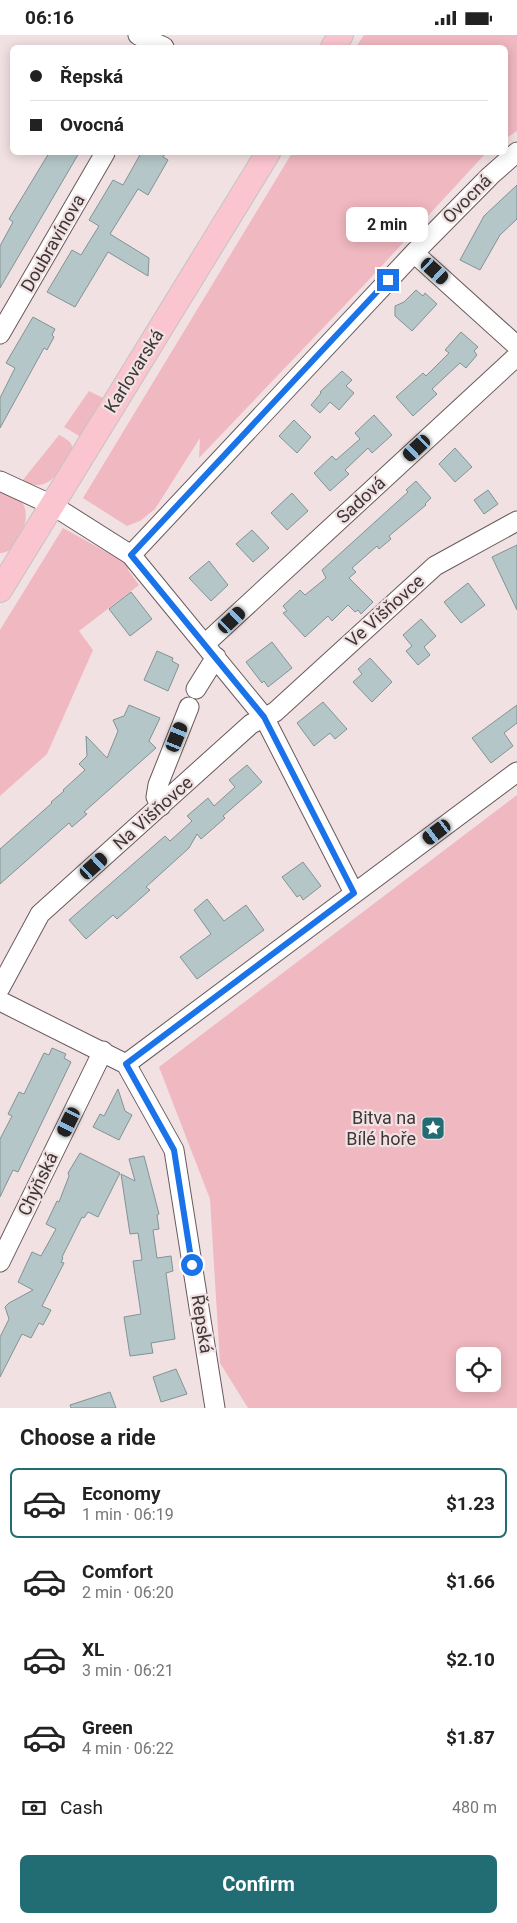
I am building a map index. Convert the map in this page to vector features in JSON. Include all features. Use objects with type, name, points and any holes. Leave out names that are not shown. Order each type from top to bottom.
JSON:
[{"type":"main road","name":"Karlovarská","points":[[0,590],[267,155]]},
{"type":"street","points":[[138,35],[160,45]]},
{"type":"street","name":"Ovocná","points":[[131,555],[414,253],[490,176],[517,152]]},
{"type":"street","name":"Doubravínova","points":[[0,334],[104,155]]},
{"type":"street","points":[[414,253],[517,346]]},
{"type":"street","name":"Sadová","points":[[161,806],[156,797],[158,785],[211,651],[517,356]]},
{"type":"street","points":[[0,481],[52,505],[131,555],[264,717],[354,893]]},
{"type":"street","name":"Ve Višňovce","points":[[264,717],[275,712],[435,566],[517,521]]},
{"type":"street","name":"Na Višňovce","points":[[0,988],[40,914],[251,725],[264,717]]},
{"type":"street","points":[[0,1001],[126,1064],[517,773]]},
{"type":"street","name":"Chýňská","points":[[0,1262],[103,1051]]},
{"type":"street","name":"Řepská","points":[[126,1064],[174,1150],[215,1408]]},
{"type":"shaded area","points":[[364,35],[517,35],[517,131],[508,137],[508,45],[357,45]]},
{"type":"shaded area","points":[[291,155],[484,155],[364,285],[199,458],[200,438],[155,509],[140,521],[127,526],[83,498]]},
{"type":"shaded area","points":[[89,391],[105,399],[81,437],[64,427]]},
{"type":"shaded area","points":[[59,435],[69,441],[72,445],[72,451],[57,473],[47,483],[40,485],[22,481]]},
{"type":"shaded area","points":[[0,489],[23,504],[26,518],[18,542],[7,552],[0,553]]},
{"type":"shaded area","points":[[63,528],[130,565],[128,570],[139,585],[79,631],[93,650],[47,754],[0,796],[0,630]]},
{"type":"shaded area","points":[[517,795],[517,1408],[248,1408],[220,1363],[210,1199],[159,1067]]},
{"type":"building","points":[[48,155],[78,155],[0,288],[0,246],[13,222],[9,219]]},
{"type":"building","points":[[140,155],[164,155],[163,157],[168,160],[148,195],[138,189],[110,234],[149,258],[148,276],[108,252],[75,307],[47,292],[72,250],[81,255],[99,226],[89,220],[113,180],[123,185]]},
{"type":"building","points":[[517,185],[517,219],[500,235],[480,270],[460,260],[484,216]]},
{"type":"building","points":[[416,290],[423,296],[425,293],[437,304],[412,331],[395,316],[395,306],[404,302]]},
{"type":"building","points":[[33,317],[55,329],[52,335],[54,337],[47,350],[44,348],[0,428],[0,398],[15,368],[6,363]]},
{"type":"building","points":[[461,332],[478,347],[474,351],[477,355],[466,368],[460,363],[432,389],[437,394],[413,416],[396,397],[423,373],[426,376],[449,353],[445,350]]},
{"type":"building","points":[[342,371],[352,380],[346,386],[354,393],[339,410],[330,402],[320,413],[311,405],[320,392]]},
{"type":"building","points":[[374,415],[392,435],[372,453],[368,448],[345,470],[349,474],[330,491],[314,473],[332,456],[336,460],[360,439],[355,433]]},
{"type":"building","points":[[294,420],[311,437],[297,453],[279,436]]},
{"type":"building","points":[[455,448],[472,467],[455,482],[439,464]]},
{"type":"building","points":[[416,481],[431,498],[426,505],[389,536],[391,539],[379,549],[377,546],[352,568],[356,572],[349,578],[373,602],[361,614],[358,610],[355,612],[348,605],[332,621],[328,616],[305,637],[283,613],[287,611],[283,606],[300,590],[305,595],[326,578],[322,570],[408,492],[406,490]]},
{"type":"building","points":[[488,490],[498,504],[484,514],[474,500]]},
{"type":"building","points":[[292,493],[308,511],[287,530],[271,513]]},
{"type":"building","points":[[252,530],[269,548],[253,562],[236,544]]},
{"type":"building","points":[[517,545],[517,610],[492,557]]},
{"type":"building","points":[[209,561],[228,585],[211,601],[189,578]]},
{"type":"building","points":[[468,583],[485,605],[461,623],[444,602]]},
{"type":"building","points":[[131,592],[152,619],[130,636],[109,609]]},
{"type":"building","points":[[421,619],[436,636],[424,647],[430,655],[418,665],[406,651],[412,646],[403,635]]},
{"type":"building","points":[[272,642],[292,668],[268,687],[264,681],[262,683],[246,662]]},
{"type":"building","points":[[157,651],[173,658],[172,661],[179,665],[168,691],[144,680]]},
{"type":"building","points":[[370,658],[392,682],[372,702],[353,682],[362,674],[358,669]]},
{"type":"building","points":[[323,702],[347,729],[335,739],[330,733],[314,746],[297,723]]},
{"type":"building","points":[[129,705],[160,718],[149,741],[156,748],[84,812],[87,814],[72,827],[69,823],[0,884],[0,849],[52,803],[85,770],[79,764],[87,756],[86,736],[107,758],[118,731],[113,720],[124,716]]},
{"type":"building","points":[[517,705],[517,723],[504,733],[513,746],[491,763],[472,738]]},
{"type":"building","points":[[247,765],[262,782],[223,816],[225,818],[201,839],[197,834],[189,848],[146,887],[150,890],[117,919],[113,915],[86,939],[69,920],[165,836],[170,841],[192,821],[187,816],[208,798],[214,806],[235,787],[229,780]]},
{"type":"building","points":[[303,862],[321,886],[303,900],[300,895],[297,897],[282,877]]},
{"type":"building","points":[[207,899],[224,921],[246,905],[264,930],[197,979],[180,957],[211,934],[194,910]]},
{"type":"building","points":[[52,1048],[66,1054],[64,1058],[71,1062],[18,1172],[13,1170],[0,1197],[0,1139],[12,1116],[8,1114],[19,1092],[24,1094],[44,1053],[49,1055]]},
{"type":"building","points":[[118,1089],[125,1111],[132,1115],[119,1140],[93,1127],[100,1114],[104,1116]]},
{"type":"building","points":[[80,1153],[120,1173],[98,1217],[88,1212],[84,1218],[82,1217],[62,1257],[61,1262],[64,1263],[42,1306],[51,1310],[43,1325],[39,1323],[31,1338],[22,1334],[0,1377],[0,1337],[9,1319],[5,1307],[33,1290],[18,1282],[32,1252],[41,1256],[56,1229],[46,1224],[57,1201],[59,1202],[69,1176],[68,1173]]},
{"type":"building","points":[[144,1156],[159,1214],[157,1215],[159,1229],[153,1230],[157,1258],[171,1256],[173,1271],[166,1273],[175,1339],[151,1343],[153,1353],[130,1356],[124,1317],[141,1314],[133,1261],[142,1260],[138,1233],[130,1234],[121,1174],[135,1181],[129,1159]]},
{"type":"building","points":[[176,1369],[187,1394],[161,1402],[153,1377]]},
{"type":"building","points":[[110,1392],[116,1408],[71,1408],[70,1405]]},
{"type":"place","name":"Bitva na Bílé hoře","points":[[433,1128]]},
{"type":"route","points":[[192,1265],[174,1150],[126,1064],[354,893],[264,717],[131,555],[388,280]]}]
